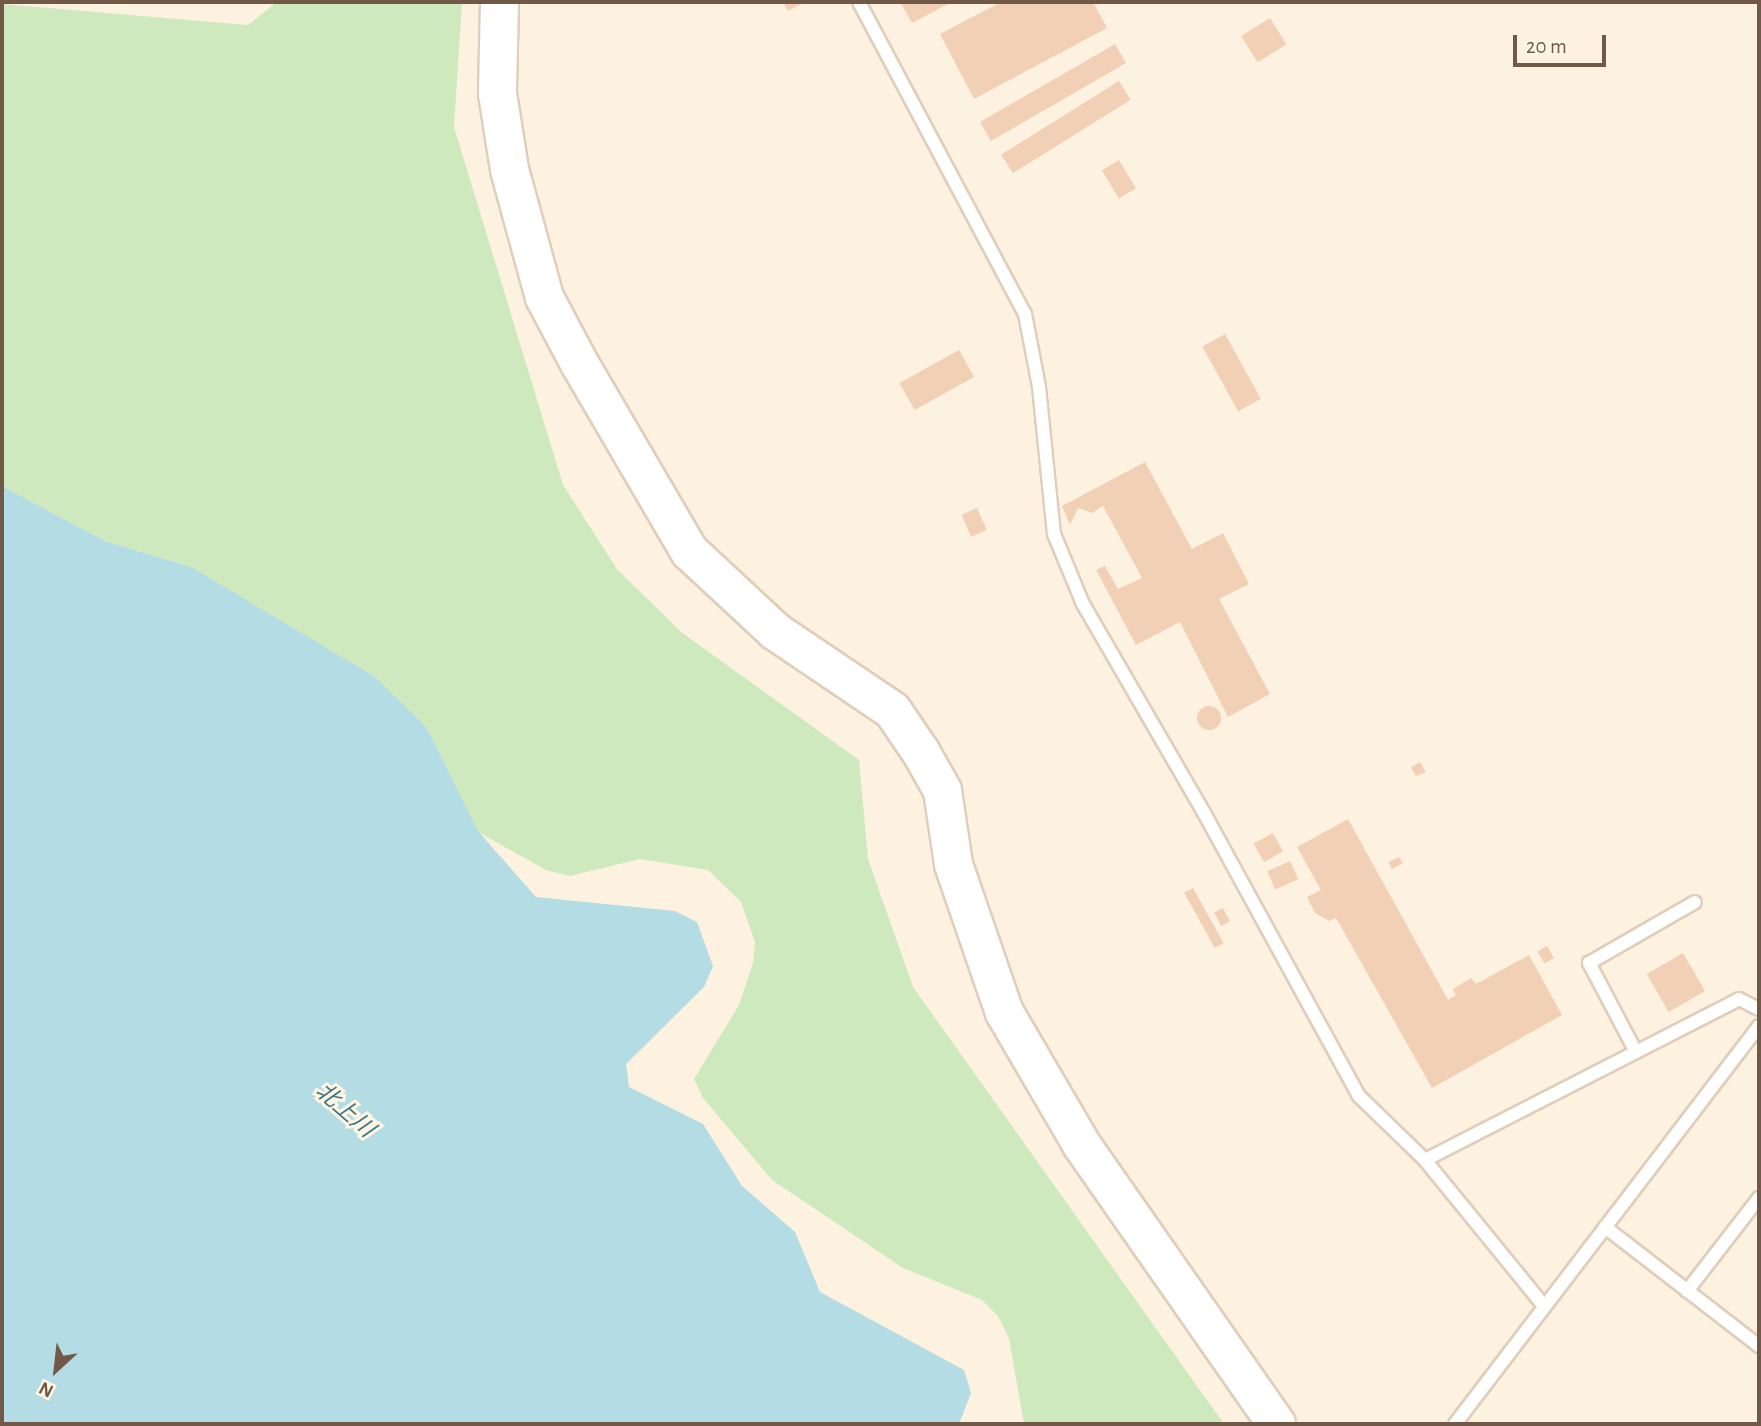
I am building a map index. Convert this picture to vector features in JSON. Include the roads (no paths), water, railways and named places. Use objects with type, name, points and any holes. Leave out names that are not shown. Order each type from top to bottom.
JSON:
[{"type":"street","points":[[499,2],[498,93],[509,169],[544,297],[650,493],[689,551],[775,631],[892,710],[913,741],[942,790],[953,864],[1004,1012],[1081,1144],[1276,1424]]},
{"type":"lane","points":[[859,2],[1025,314],[1039,387],[1054,534],[1083,604],[1204,813],[1360,1096],[1425,1160],[1544,1306]]},
{"type":"lane","points":[[1636,1052],[1589,963],[1695,902]]},
{"type":"lane","points":[[1425,1160],[1739,999],[1759,1009]]},
{"type":"lane","points":[[1455,1424],[1759,1026]]},
{"type":"lane","points":[[1687,1291],[1759,1198]]},
{"type":"lane","points":[[1605,1227],[1759,1346]]},
{"type":"water","name":"北上川","points":[[2,486],[105,541],[191,567],[375,677],[427,728],[478,831],[536,897],[675,911],[697,922],[713,966],[704,987],[626,1064],[629,1087],[703,1124],[742,1186],[795,1232],[820,1292],[964,1370],[971,1393],[959,1424],[2,1424]]}]
